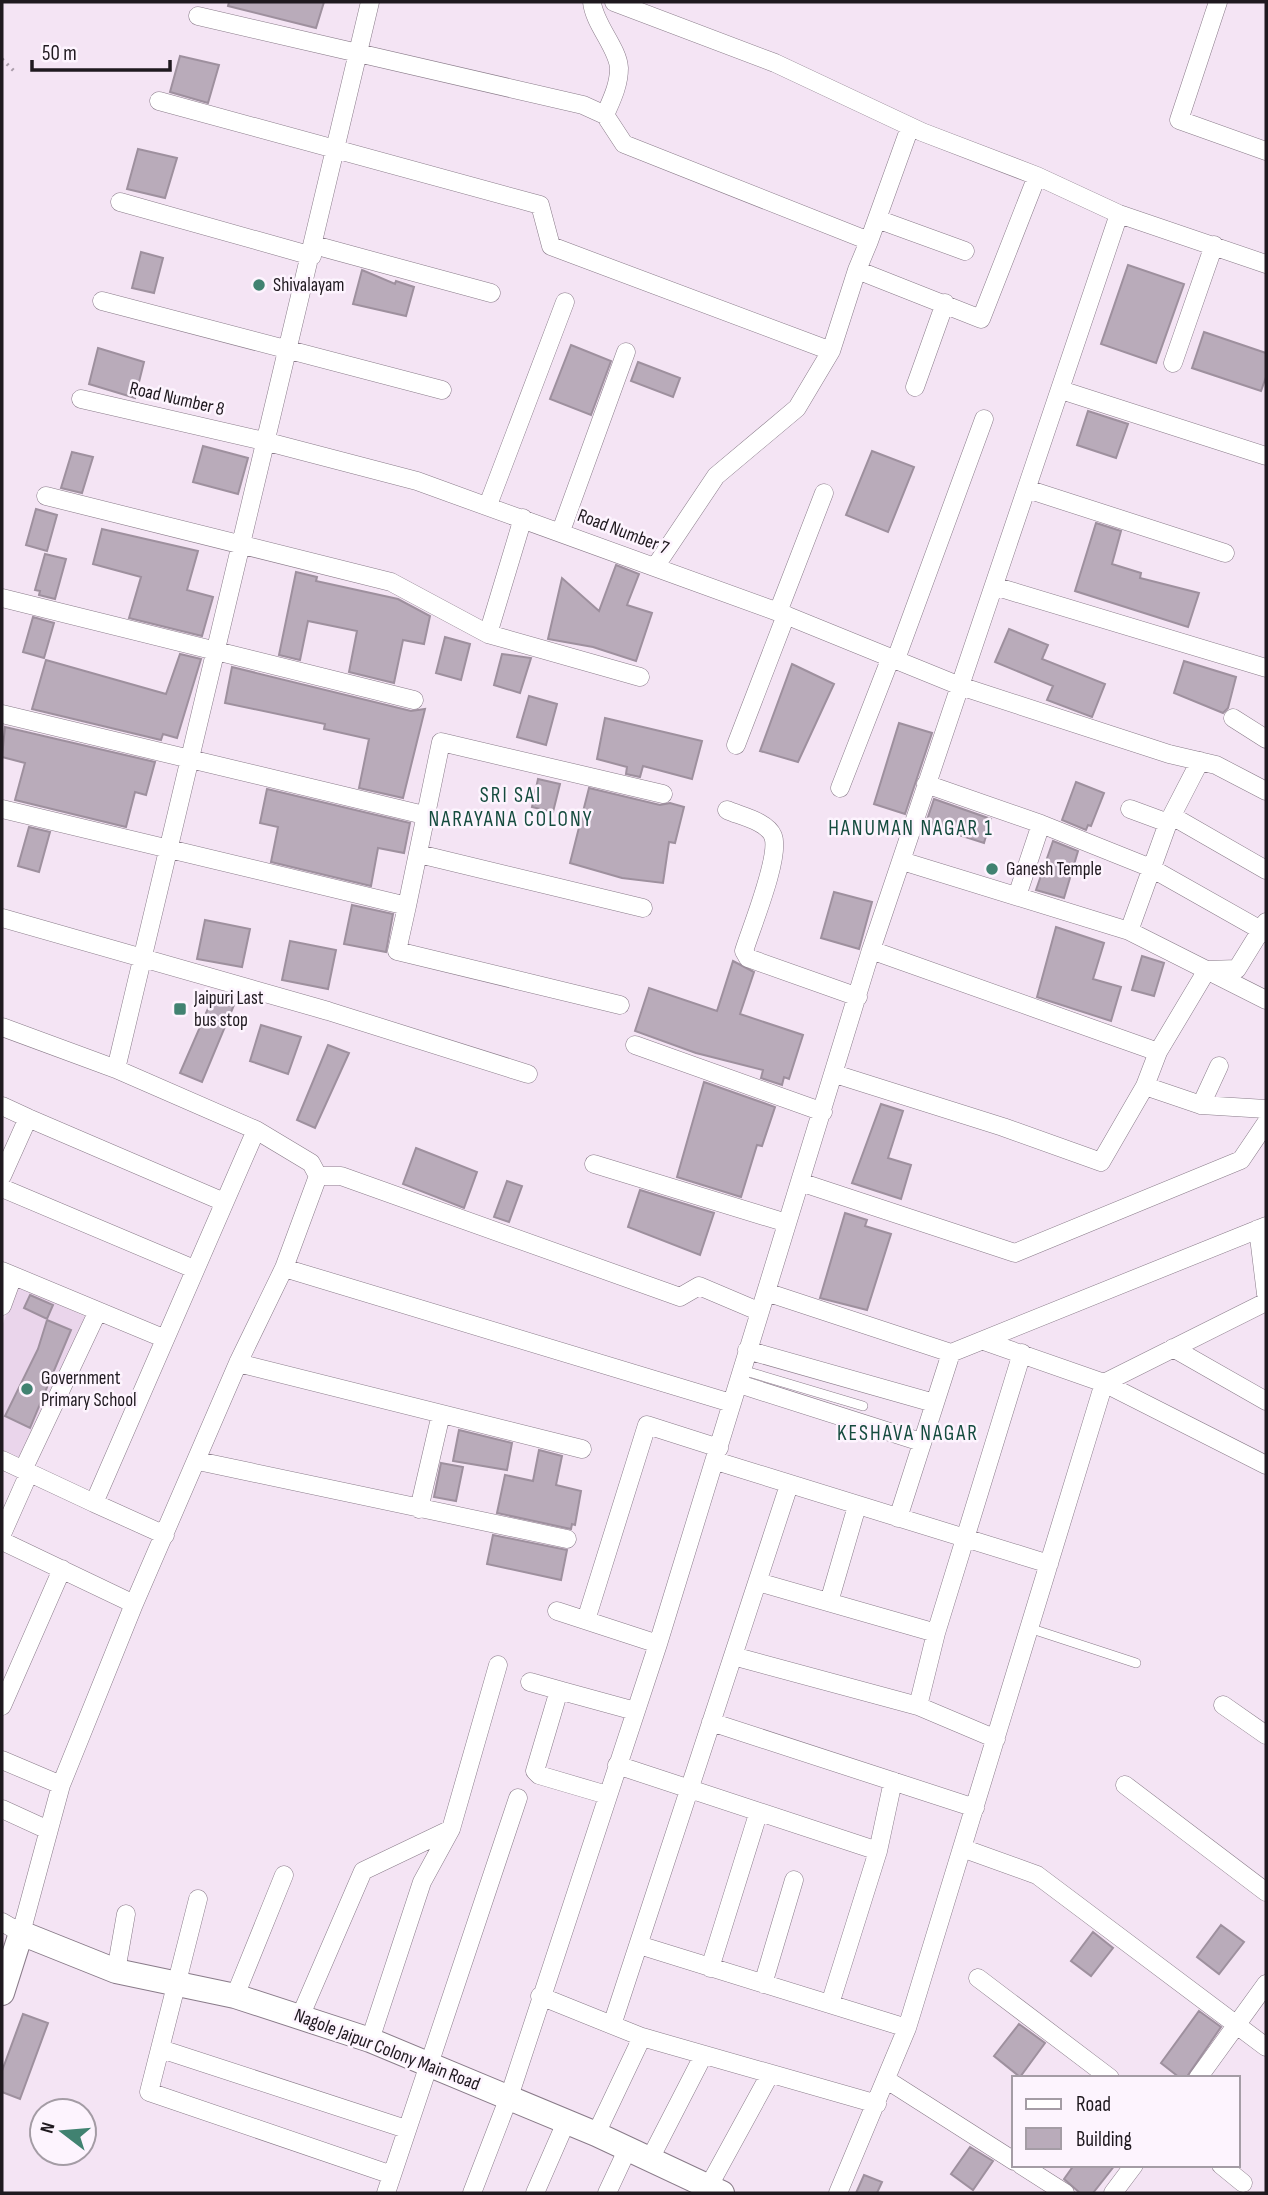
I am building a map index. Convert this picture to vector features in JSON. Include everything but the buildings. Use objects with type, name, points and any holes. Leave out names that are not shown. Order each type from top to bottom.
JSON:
[{"type":"street","points":[[116,1069],[370,2]]},
{"type":"street","points":[[592,2],[604,36],[619,65],[617,88],[605,115]]},
{"type":"street","points":[[614,2],[775,63],[910,127],[1037,176],[1119,214],[1266,264]]},
{"type":"street","points":[[1218,2],[1179,120],[1266,151]]},
{"type":"street","points":[[198,16],[583,105],[605,115],[624,144],[869,241]]},
{"type":"street","points":[[159,101],[540,205],[551,246],[831,351]]},
{"type":"street","points":[[654,566],[716,476],[797,408],[831,351],[910,127]]},
{"type":"street","points":[[858,270],[981,319],[1037,176]]},
{"type":"street","points":[[120,202],[491,293]]},
{"type":"street","points":[[472,2193],[509,2097],[657,1644],[717,1454],[758,1311],[835,1074],[871,950],[1119,214]]},
{"type":"street","points":[[877,219],[965,251]]},
{"type":"street","points":[[1173,363],[1214,245]]},
{"type":"street","points":[[102,301],[442,390]]},
{"type":"street","points":[[488,505],[565,302]]},
{"type":"street","points":[[915,387],[945,303]]},
{"type":"street","points":[[561,531],[626,352]]},
{"type":"street","points":[[1061,390],[1266,456]]},
{"type":"street","name":"Road Number 8","points":[[81,399],[264,441]]},
{"type":"street","points":[[840,788],[893,658],[984,419]]},
{"type":"street","name":"Road Number 7","points":[[264,441],[417,481],[488,505],[782,614],[960,686],[1168,754],[1216,765],[1266,791]]},
{"type":"street","points":[[1027,489],[1225,552]]},
{"type":"street","points":[[736,745],[824,493]]},
{"type":"street","points":[[46,496],[240,547],[391,582],[488,634],[640,677]]},
{"type":"street","points":[[488,634],[523,518]]},
{"type":"street","points":[[994,586],[1266,668]]},
{"type":"street","points":[[2,598],[414,700]]},
{"type":"street","points":[[2,713],[424,815]]},
{"type":"street","points":[[1233,718],[1266,739]]},
{"type":"street","points":[[620,1005],[397,951],[419,854],[424,815],[441,742],[663,794]]},
{"type":"street","points":[[1129,931],[1170,820],[1200,761]]},
{"type":"street","points":[[926,784],[1041,824],[1151,868],[1265,928],[1237,969],[1207,970]]},
{"type":"street","points":[[2,809],[407,906]]},
{"type":"street","points":[[1130,809],[1170,820],[1266,870]]},
{"type":"street","points":[[727,810],[765,826],[773,837],[774,854],[744,951],[748,958],[858,997]]},
{"type":"street","points":[[1017,896],[1041,824]]},
{"type":"street","points":[[419,854],[643,908]]},
{"type":"street","points":[[902,861],[1129,931],[1266,1000]]},
{"type":"street","points":[[2,918],[328,1011],[528,1074]]},
{"type":"street","points":[[871,950],[1158,1052]]},
{"type":"street","points":[[835,1074],[1003,1127],[1101,1163],[1145,1086],[1158,1052],[1207,970]]},
{"type":"street","points":[[2,1027],[116,1069],[256,1130],[311,1163],[318,1176],[284,1268],[238,1363],[198,1461],[134,1604],[61,1786],[48,1830],[11,1928],[2,1993]]},
{"type":"street","points":[[635,1045],[823,1112]]},
{"type":"street","points":[[1201,1105],[1219,1066]]},
{"type":"street","points":[[1145,1086],[1201,1105],[1266,1109]]},
{"type":"street","points":[[2,1106],[224,1202]]},
{"type":"street","points":[[2,1176],[28,1118]]},
{"type":"street","points":[[800,1182],[1015,1253],[1241,1160],[1266,1123]]},
{"type":"street","points":[[94,1503],[163,1338],[256,1130]]},
{"type":"street","points":[[594,1164],[787,1223]]},
{"type":"street","points":[[318,1176],[341,1176],[680,1297],[699,1286],[758,1311]]},
{"type":"street","points":[[2,1188],[194,1269]]},
{"type":"street","points":[[766,1292],[951,1353],[1262,1228],[1266,1294]]},
{"type":"street","points":[[284,1268],[731,1404]]},
{"type":"street","points":[[2,1306],[8,1274],[163,1338]]},
{"type":"street","points":[[838,2193],[907,2028],[1104,1383],[1266,1302]]},
{"type":"street","points":[[2,1534],[26,1471],[97,1313]]},
{"type":"street","points":[[984,1341],[1104,1383],[1266,1465]]},
{"type":"street","points":[[1173,1348],[1266,1401]]},
{"type":"street","points":[[747,1350],[934,1403]]},
{"type":"street","points":[[898,1518],[951,1353]]},
{"type":"street","points":[[918,1706],[936,1633],[1023,1353]]},
{"type":"street","points":[[238,1363],[582,1449]]},
{"type":"street","points":[[740,1377],[921,1443]]},
{"type":"street","points":[[419,1509],[441,1414]]},
{"type":"street","points":[[586,1619],[647,1425],[789,1485],[1049,1564]]},
{"type":"street","points":[[2,1460],[165,1535]]},
{"type":"street","points":[[198,1461],[567,1539]]},
{"type":"street","points":[[612,2025],[789,1485]]},
{"type":"street","points":[[828,1602],[857,1506]]},
{"type":"street","points":[[2,1541],[134,1604]]},
{"type":"street","points":[[2,1706],[62,1569]]},
{"type":"street","points":[[758,1582],[936,1633]]},
{"type":"street","points":[[557,1611],[657,1644]]},
{"type":"street","points":[[733,1656],[918,1706],[996,1739]]},
{"type":"street","points":[[370,2040],[422,1882],[451,1829],[498,1664]]},
{"type":"street","points":[[530,1682],[635,1711]]},
{"type":"street","points":[[562,1691],[557,1697],[535,1771],[539,1775],[607,1795]]},
{"type":"street","points":[[1223,1704],[1266,1735]]},
{"type":"street","points":[[711,1722],[975,1808]]},
{"type":"street","points":[[2,1760],[61,1786]]},
{"type":"street","points":[[617,1765],[758,1814],[878,1851]]},
{"type":"street","points":[[830,2004],[878,1851],[893,1781]]},
{"type":"street","points":[[1125,1785],[1266,1892]]},
{"type":"street","points":[[198,1899],[179,1983],[149,2092],[391,2188],[406,2129],[518,1798]]},
{"type":"street","points":[[2,1809],[48,1830]]},
{"type":"street","points":[[710,1968],[758,1814]]},
{"type":"street","points":[[300,2017],[363,1871],[451,1829]]},
{"type":"street","points":[[962,1848],[1037,1875],[1266,2047]]},
{"type":"street","points":[[235,1996],[284,1875]]},
{"type":"street","points":[[763,1984],[793,1880]]},
{"type":"street","points":[[116,1971],[126,1914]]},
{"type":"street","name":"Nagole Jaipur Colony Main Road","points":[[11,1928],[116,1971],[235,1996],[370,2040],[596,2134],[712,2191]]},
{"type":"street","points":[[639,1945],[907,2028]]},
{"type":"street","points":[[978,1978],[1107,2076]]},
{"type":"street","points":[[1199,2076],[1266,1984]]},
{"type":"street","points":[[540,1996],[642,2037],[769,2076],[877,2104]]},
{"type":"street","points":[[596,2134],[642,2037]]},
{"type":"street","points":[[161,2049],[406,2129]]},
{"type":"street","points":[[607,2193],[639,2153],[703,2056]]},
{"type":"street","points":[[712,2191],[769,2076]]},
{"type":"street","points":[[887,2080],[1012,2160]]},
{"type":"street","points":[[535,2193],[566,2122]]},
{"type":"street","points":[[1024,2167],[1065,2193]]},
{"type":"street","points":[[1113,2193],[1132,2167]]},
{"type":"street","points":[[1223,2167],[1243,2183]]},
{"type":"lane","points":[[740,1377],[863,1406]]},
{"type":"lane","points":[[1030,1628],[1136,1663]]},
{"type":"path","points":[[2,59],[16,73]]},
{"type":"shaded area","name":"Government Primary School","points":[[18,1285],[86,1317],[20,1460],[2,1452],[2,1326]]},
{"type":"place","name":"Shivalayam","points":[[259,285]]},
{"type":"place","name":"Ganesh Temple","points":[[992,869]]},
{"type":"place","name":"Jaipuri Last bus stop","points":[[180,1009]]},
{"type":"place","name":"Government Primary School","points":[[27,1389]]},
{"type":"district","name":"SRI SAI NARAYANA COLONY","points":[[511,807]]},
{"type":"district","name":"HANUMAN NAGAR 1","points":[[911,828]]},
{"type":"district","name":"KESHAVA NAGAR","points":[[908,1433]]}]
